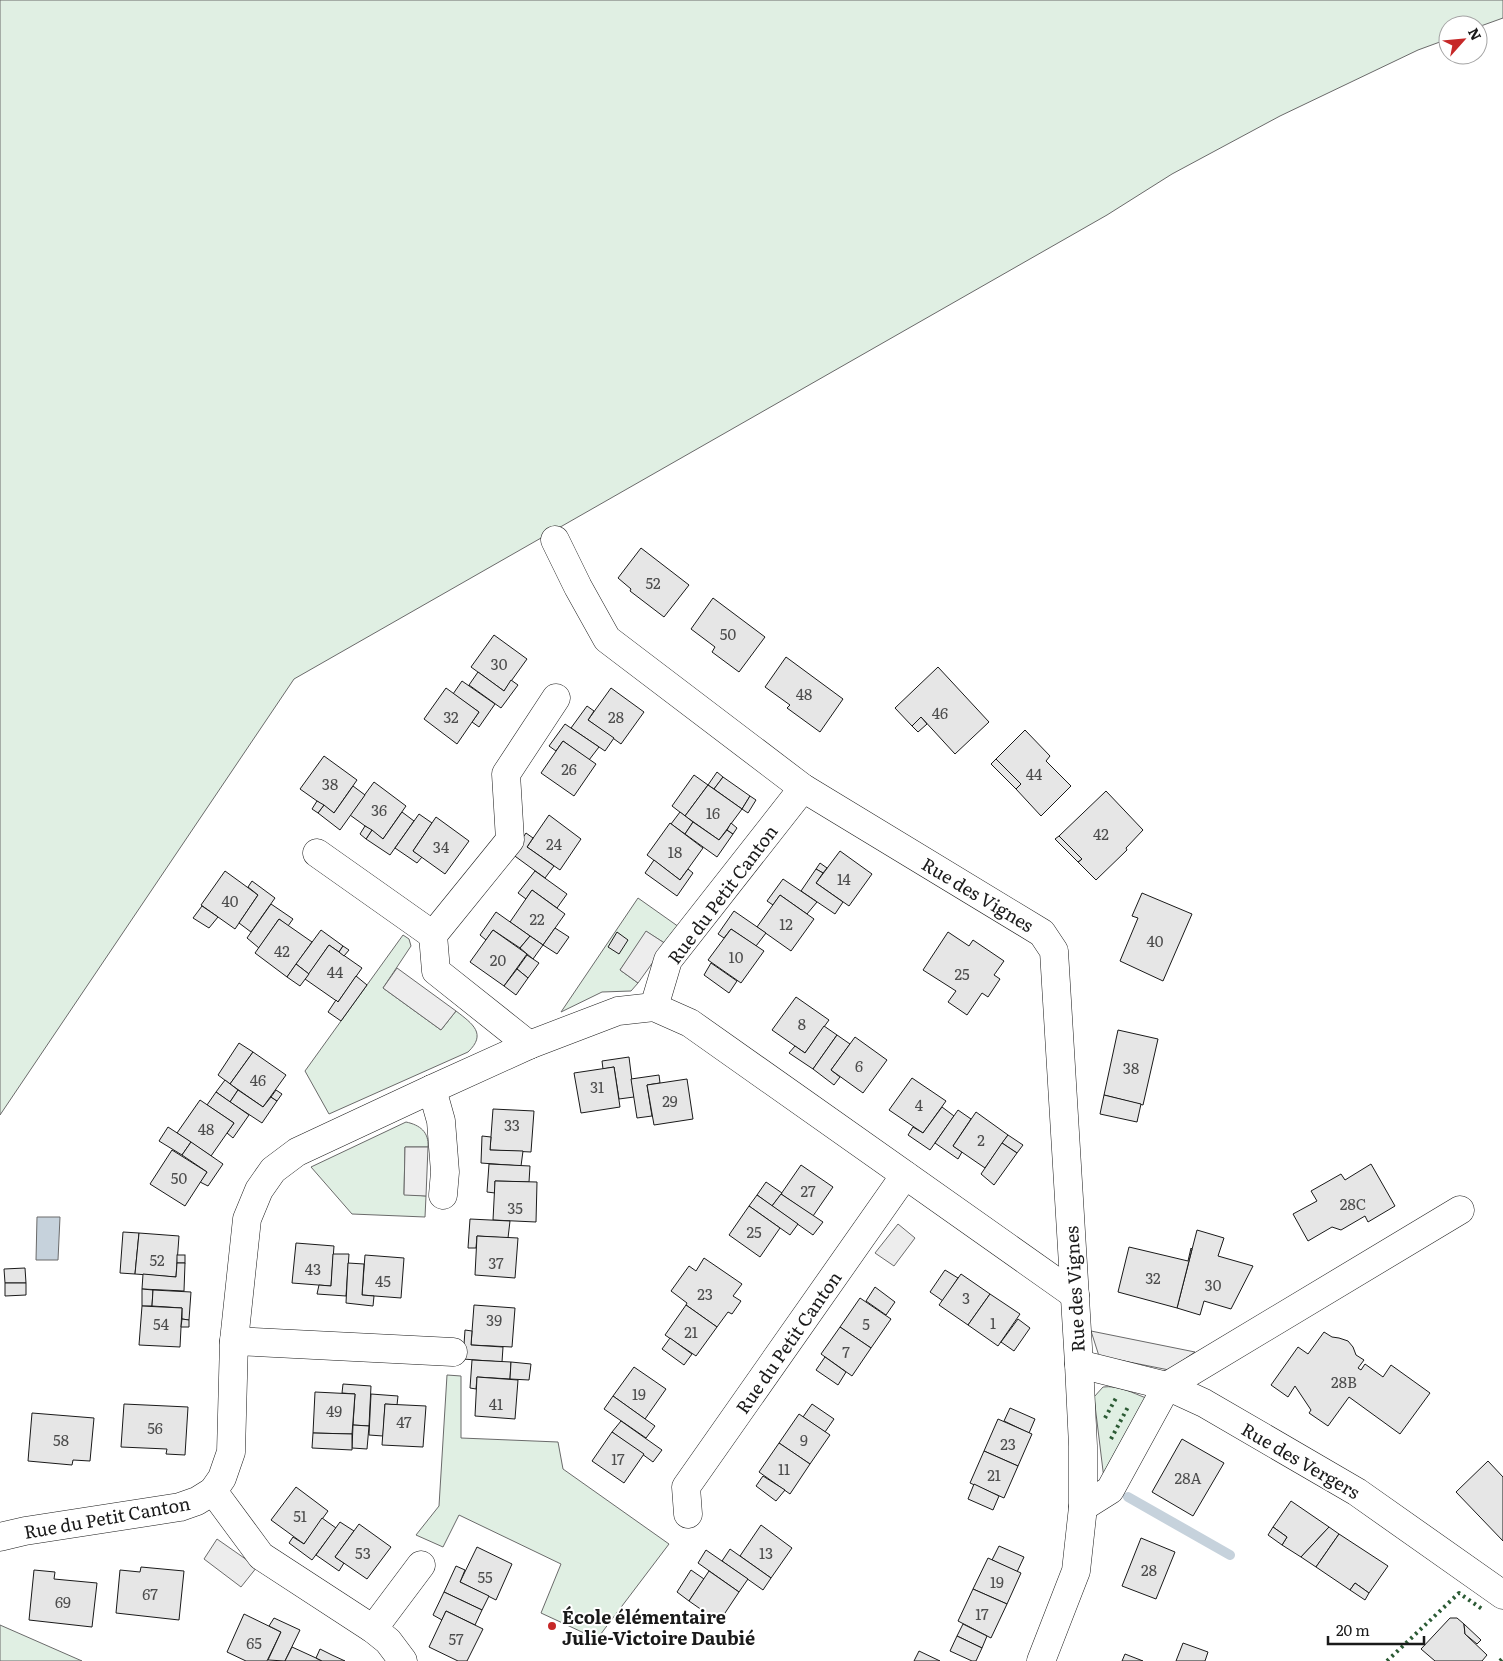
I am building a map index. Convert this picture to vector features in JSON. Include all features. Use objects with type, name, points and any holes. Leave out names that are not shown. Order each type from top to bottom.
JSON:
[{"type":"street","name":"Rue des Vignes","points":[[555,540],[578,587],[608,639],[803,788],[1042,933],[1054,951],[1079,1364],[1083,1507],[1076,1571],[1041,1661]]},
{"type":"street","points":[[529,1045],[436,971],[434,935],[510,840],[506,774],[556,698]]},
{"type":"street","name":"Rue du Petit Canton","points":[[0,1538],[25,1531],[180,1507],[198,1501],[213,1491],[222,1478],[231,1452],[234,1341],[247,1219],[259,1190],[273,1170],[297,1152],[529,1045],[618,1011],[654,1007],[668,960],[803,788]]},
{"type":"street","points":[[317,853],[434,935]]},
{"type":"street","points":[[654,1007],[690,1023],[1074,1295]]},
{"type":"street","points":[[432,1089],[441,1121],[445,1172],[443,1195]]},
{"type":"street","name":"Rue du Petit Canton","points":[[688,1514],[686,1487],[905,1175]]},
{"type":"street","points":[[1083,1507],[1110,1490],[1168,1386],[1460,1210]]},
{"type":"street","points":[[234,1341],[453,1352]]},
{"type":"street","name":"Rue des Vergers","points":[[1079,1364],[1168,1386],[1204,1403],[1357,1492],[1503,1595]]},
{"type":"street","name":"Rue du Petit Canton","points":[[213,1491],[261,1556],[373,1629],[388,1641],[403,1661]]},
{"type":"street","points":[[373,1629],[421,1564]]},
{"type":"green space","points":[[0,0],[1503,0],[1503,18],[1488,23],[1488,15],[1438,15],[1438,43],[1418,50],[1280,116],[1172,174],[1107,215],[294,679],[0,1115]]},
{"type":"green space","points":[[638,898],[679,927],[666,944],[647,932],[620,970],[638,983],[631,991],[602,992],[561,1012]]},
{"type":"green space","points":[[403,935],[409,939],[411,946],[383,988],[441,1030],[456,1011],[468,1020],[476,1030],[477,1040],[468,1052],[329,1114],[305,1071]]},
{"type":"green space","points":[[406,1122],[423,1130],[428,1142],[428,1147],[405,1147],[404,1194],[426,1196],[425,1217],[352,1214],[311,1167]]},
{"type":"green space","points":[[447,1375],[461,1376],[461,1438],[558,1442],[563,1469],[669,1544],[597,1639],[541,1613],[561,1564],[459,1515],[443,1547],[416,1535],[439,1506]]},
{"type":"green space","points":[[1103,1387],[1120,1388],[1146,1398],[1104,1479],[1094,1397]]},
{"type":"green space","points":[[0,1625],[82,1661],[0,1661]]},
{"type":"shaded area","points":[[646,931],[666,944],[638,983],[620,970]]},
{"type":"shaded area","points":[[397,968],[456,1011],[441,1030],[383,988]]},
{"type":"shaded area","points":[[405,1147],[428,1147],[426,1196],[404,1195]]},
{"type":"shaded area","points":[[37,1217],[60,1217],[58,1260],[36,1260]]},
{"type":"shaded area","points":[[898,1224],[915,1238],[894,1266],[875,1253]]},
{"type":"shaded area","points":[[1091,1331],[1195,1352],[1169,1370],[1099,1356]]},
{"type":"shaded area","points":[[217,1539],[257,1567],[241,1587],[204,1559]]},
{"type":"building","points":[[641,548],[689,585],[664,617],[630,591],[631,589],[618,578]]},
{"type":"building","points":[[713,598],[765,637],[739,672],[712,652],[715,647],[691,629]]},
{"type":"building","points":[[494,635],[527,659],[504,691],[471,667]]},
{"type":"building","points":[[786,657],[843,699],[820,732],[787,708],[790,705],[765,687]]},
{"type":"building","points":[[938,667],[989,722],[955,754],[921,717],[912,726],[895,708]]},
{"type":"building","points":[[478,672],[504,691],[511,680],[518,685],[501,708],[469,685]]},
{"type":"building","points":[[462,681],[495,704],[479,727],[472,722],[479,712],[453,694]]},
{"type":"building","points":[[446,688],[479,712],[457,744],[424,719]]},
{"type":"building","points":[[611,688],[644,712],[621,744],[588,720]]},
{"type":"building","points":[[587,706],[594,711],[588,720],[614,738],[605,751],[571,728]]},
{"type":"building","points":[[921,717],[927,724],[918,732],[912,726]]},
{"type":"building","points":[[565,724],[599,747],[589,760],[563,741],[556,751],[549,746]]},
{"type":"building","points":[[1025,730],[1050,756],[1046,761],[1071,786],[1041,816],[1016,789],[1021,784],[996,759]]},
{"type":"building","points":[[563,741],[596,764],[574,796],[541,773]]},
{"type":"building","points":[[324,756],[357,780],[334,813],[300,789]]},
{"type":"building","points":[[996,759],[1021,784],[1016,789],[991,764]]},
{"type":"building","points":[[717,772],[723,777],[714,789],[708,785]]},
{"type":"building","points":[[694,775],[708,785],[685,816],[672,806]]},
{"type":"building","points":[[723,777],[750,796],[742,809],[714,789]]},
{"type":"building","points":[[374,782],[406,806],[383,839],[350,815]]},
{"type":"building","points":[[708,785],[742,809],[719,840],[685,816]]},
{"type":"building","points":[[353,786],[365,795],[340,830],[318,813],[324,805],[334,813]]},
{"type":"building","points":[[1106,791],[1143,830],[1126,848],[1127,850],[1096,880],[1078,862],[1082,859],[1059,836]]},
{"type":"building","points":[[750,796],[756,800],[748,813],[742,809]]},
{"type":"building","points":[[317,801],[324,805],[318,813],[312,809]]},
{"type":"building","points":[[402,812],[414,821],[390,855],[366,839],[372,830],[383,839]]},
{"type":"building","points":[[680,812],[693,822],[685,834],[671,824]]},
{"type":"building","points":[[419,814],[432,823],[413,851],[422,857],[417,863],[395,848]]},
{"type":"building","points":[[549,815],[581,839],[560,870],[527,847]]},
{"type":"building","points":[[436,817],[469,841],[445,874],[413,851]]},
{"type":"building","points":[[693,822],[719,840],[727,830],[733,834],[717,857],[685,834]]},
{"type":"building","points":[[670,823],[703,848],[680,880],[647,855]]},
{"type":"building","points":[[731,823],[737,828],[733,834],[727,830]]},
{"type":"building","points":[[365,826],[372,830],[366,839],[360,834]]},
{"type":"building","points":[[526,833],[533,838],[527,847],[554,866],[545,878],[512,854]]},
{"type":"building","points":[[1059,836],[1082,859],[1078,862],[1055,839]]},
{"type":"building","points":[[840,851],[872,874],[849,906],[816,883]]},
{"type":"building","points":[[654,860],[680,880],[688,869],[693,873],[677,896],[645,873]]},
{"type":"building","points":[[820,863],[827,868],[823,873],[816,869]]},
{"type":"building","points":[[816,869],[823,873],[816,883],[843,902],[835,914],[801,891]]},
{"type":"building","points":[[225,871],[258,895],[235,929],[201,905]]},
{"type":"building","points":[[535,871],[567,894],[557,908],[532,890],[526,899],[518,893]]},
{"type":"building","points":[[783,879],[817,902],[807,914],[780,895],[773,905],[767,901]]},
{"type":"building","points":[[252,881],[275,898],[251,932],[239,923],[258,895],[248,887]]},
{"type":"building","points":[[532,890],[565,914],[543,945],[510,922]]},
{"type":"building","points":[[1142,893],[1192,914],[1163,981],[1120,961],[1138,918],[1132,916]]},
{"type":"building","points":[[780,895],[814,919],[791,951],[757,927]]},
{"type":"building","points":[[271,904],[293,919],[288,926],[279,919],[259,948],[247,938]]},
{"type":"building","points":[[202,906],[218,917],[209,928],[193,918]]},
{"type":"building","points":[[734,911],[766,933],[756,946],[731,929],[724,938],[718,934]]},
{"type":"building","points":[[496,912],[530,936],[520,948],[493,930],[486,940],[480,935]]},
{"type":"building","points":[[279,919],[312,942],[287,977],[255,953]]},
{"type":"building","points":[[555,928],[569,937],[557,954],[543,945]]},
{"type":"building","points":[[731,929],[764,951],[741,983],[708,960]]},
{"type":"building","points":[[321,930],[343,946],[339,952],[329,945],[309,974],[296,964]]},
{"type":"building","points":[[493,930],[527,954],[504,986],[470,962]]},
{"type":"building","points":[[617,932],[628,940],[619,954],[608,947]]},
{"type":"building","points":[[948,932],[969,946],[973,940],[1004,961],[994,975],[1000,979],[988,997],[982,993],[967,1015],[948,1002],[956,991],[923,970]]},
{"type":"building","points":[[530,936],[543,945],[533,959],[520,948]]},
{"type":"building","points":[[329,945],[362,968],[338,1002],[305,979]]},
{"type":"building","points":[[343,946],[349,950],[344,956],[339,952]]},
{"type":"building","points":[[527,955],[539,963],[528,978],[517,969]]},
{"type":"building","points":[[711,963],[737,981],[729,993],[704,975]]},
{"type":"building","points":[[296,964],[309,974],[300,986],[287,977]]},
{"type":"building","points":[[517,969],[528,978],[516,995],[504,986]]},
{"type":"building","points":[[356,976],[367,985],[341,1021],[328,1012],[336,1000],[338,1002]]},
{"type":"building","points":[[796,997],[829,1020],[805,1053],[772,1030]]},
{"type":"building","points":[[824,1026],[837,1035],[813,1069],[789,1053],[795,1046],[805,1053]]},
{"type":"building","points":[[1118,1030],[1158,1039],[1143,1105],[1104,1095]]},
{"type":"building","points":[[837,1035],[850,1044],[831,1070],[840,1077],[834,1085],[813,1069]]},
{"type":"building","points":[[855,1037],[887,1060],[863,1093],[831,1070]]},
{"type":"building","points":[[239,1043],[253,1052],[230,1084],[218,1075]]},
{"type":"building","points":[[253,1052],[286,1075],[263,1107],[230,1084]]},
{"type":"building","points":[[629,1057],[634,1097],[619,1099],[614,1067],[603,1069],[602,1061]]},
{"type":"building","points":[[614,1067],[620,1107],[581,1113],[574,1073]]},
{"type":"building","points":[[659,1075],[660,1083],[647,1085],[652,1116],[637,1118],[631,1079]]},
{"type":"building","points":[[912,1078],[946,1101],[923,1133],[889,1110]]},
{"type":"building","points":[[687,1079],[693,1119],[654,1125],[647,1085]]},
{"type":"building","points":[[225,1080],[238,1090],[230,1102],[216,1092]]},
{"type":"building","points":[[238,1090],[263,1107],[271,1097],[277,1101],[262,1123],[230,1102]]},
{"type":"building","points":[[276,1090],[282,1094],[277,1101],[271,1097]]},
{"type":"building","points":[[216,1092],[249,1115],[233,1138],[227,1133],[234,1123],[207,1105]]},
{"type":"building","points":[[1104,1095],[1141,1104],[1137,1122],[1100,1114]]},
{"type":"building","points":[[200,1100],[234,1123],[211,1156],[177,1133]]},
{"type":"building","points":[[942,1107],[954,1116],[930,1150],[908,1135],[913,1127],[923,1133]]},
{"type":"building","points":[[493,1109],[534,1111],[531,1152],[490,1150]]},
{"type":"building","points":[[958,1110],[971,1119],[953,1146],[962,1152],[958,1159],[935,1143]]},
{"type":"building","points":[[976,1112],[1008,1135],[985,1168],[953,1146]]},
{"type":"building","points":[[168,1127],[191,1142],[182,1155],[159,1141]]},
{"type":"building","points":[[1008,1135],[1023,1145],[1017,1153],[1002,1143]]},
{"type":"building","points":[[482,1136],[491,1137],[490,1150],[523,1151],[521,1166],[481,1163]]},
{"type":"building","points":[[191,1142],[223,1164],[208,1186],[200,1182],[207,1172],[182,1155]]},
{"type":"building","points":[[1002,1143],[1017,1153],[994,1185],[981,1174]]},
{"type":"building","points":[[172,1150],[207,1172],[185,1206],[150,1184]]},
{"type":"building","points":[[489,1164],[530,1166],[529,1182],[495,1181],[495,1193],[487,1192]]},
{"type":"building","points":[[1371,1164],[1395,1206],[1368,1222],[1365,1216],[1341,1230],[1332,1227],[1308,1241],[1293,1214],[1317,1201],[1311,1191],[1341,1174],[1345,1180]]},
{"type":"building","points":[[801,1165],[833,1187],[813,1216],[781,1194]]},
{"type":"building","points":[[495,1181],[537,1182],[536,1222],[493,1220]]},
{"type":"building","points":[[766,1182],[782,1193],[772,1206],[757,1195]]},
{"type":"building","points":[[781,1194],[823,1222],[813,1235],[772,1206]]},
{"type":"building","points":[[757,1195],[798,1224],[790,1235],[749,1206]]},
{"type":"building","points":[[749,1206],[780,1228],[760,1257],[729,1235]]},
{"type":"building","points":[[470,1219],[510,1221],[508,1238],[477,1236],[476,1248],[468,1248]]},
{"type":"building","points":[[1197,1230],[1224,1238],[1218,1256],[1253,1266],[1231,1309],[1204,1301],[1200,1315],[1177,1308]]},
{"type":"building","points":[[123,1232],[139,1233],[135,1274],[120,1273]]},
{"type":"building","points":[[139,1233],[179,1236],[176,1277],[135,1274]]},
{"type":"building","points":[[477,1236],[518,1238],[515,1278],[475,1275]]},
{"type":"building","points":[[296,1243],[334,1246],[331,1286],[292,1283]]},
{"type":"building","points":[[1129,1247],[1188,1261],[1192,1249],[1177,1308],[1118,1292]]},
{"type":"building","points":[[333,1254],[349,1254],[346,1296],[317,1294],[319,1285],[331,1286]]},
{"type":"building","points":[[177,1255],[185,1255],[185,1263],[177,1263]]},
{"type":"building","points":[[365,1255],[404,1258],[401,1298],[362,1295]]},
{"type":"building","points":[[704,1258],[742,1284],[733,1296],[741,1301],[732,1314],[728,1312],[717,1327],[686,1305],[687,1303],[671,1291],[689,1266],[696,1271]]},
{"type":"building","points":[[177,1263],[185,1263],[184,1291],[142,1289],[143,1274],[176,1277]]},
{"type":"building","points":[[348,1263],[364,1264],[362,1295],[374,1296],[373,1306],[346,1303]]},
{"type":"building","points":[[25,1268],[26,1283],[5,1283],[4,1269]]},
{"type":"building","points":[[945,1270],[958,1278],[943,1301],[930,1292]]},
{"type":"building","points":[[961,1274],[990,1294],[968,1325],[939,1305]]},
{"type":"building","points":[[5,1283],[26,1283],[26,1295],[5,1296]]},
{"type":"building","points":[[875,1287],[895,1302],[886,1315],[866,1301]]},
{"type":"building","points":[[142,1289],[153,1290],[152,1306],[142,1306]]},
{"type":"building","points":[[153,1290],[191,1292],[189,1320],[182,1319],[182,1308],[152,1306]]},
{"type":"building","points":[[990,1294],[1020,1314],[998,1346],[968,1325]]},
{"type":"building","points":[[860,1298],[891,1319],[871,1348],[840,1327]]},
{"type":"building","points":[[474,1305],[515,1308],[512,1347],[471,1345]]},
{"type":"building","points":[[686,1305],[717,1327],[696,1356],[665,1335]]},
{"type":"building","points":[[142,1306],[182,1308],[180,1347],[139,1345]]},
{"type":"building","points":[[182,1319],[189,1320],[189,1327],[181,1327]]},
{"type":"building","points":[[1018,1319],[1030,1328],[1014,1351],[1001,1342]]},
{"type":"building","points":[[840,1327],[871,1348],[852,1376],[821,1354]]},
{"type":"building","points":[[465,1330],[472,1331],[471,1345],[503,1347],[502,1362],[463,1359]]},
{"type":"building","points":[[1324,1332],[1332,1337],[1348,1341],[1356,1355],[1364,1360],[1358,1368],[1361,1370],[1365,1364],[1383,1377],[1391,1365],[1430,1393],[1400,1434],[1349,1397],[1328,1426],[1309,1413],[1311,1410],[1295,1386],[1288,1397],[1271,1385],[1298,1347],[1308,1354]]},
{"type":"building","points":[[670,1338],[692,1354],[684,1365],[662,1349]]},
{"type":"building","points":[[825,1357],[846,1372],[838,1385],[816,1370]]},
{"type":"building","points":[[472,1360],[511,1362],[510,1379],[477,1377],[476,1389],[470,1388]]},
{"type":"building","points":[[511,1362],[531,1364],[529,1380],[510,1379]]},
{"type":"building","points":[[634,1367],[666,1389],[645,1419],[613,1396]]},
{"type":"building","points":[[477,1377],[518,1380],[515,1419],[475,1416]]},
{"type":"building","points":[[343,1384],[371,1386],[369,1426],[353,1425],[355,1394],[342,1393]]},
{"type":"building","points":[[315,1392],[355,1394],[352,1434],[313,1433]]},
{"type":"building","points":[[371,1394],[398,1396],[397,1405],[385,1404],[383,1436],[369,1435]]},
{"type":"building","points":[[613,1396],[655,1426],[646,1438],[604,1409]]},
{"type":"building","points":[[124,1404],[188,1407],[185,1455],[166,1454],[167,1449],[121,1447]]},
{"type":"building","points":[[385,1404],[426,1406],[423,1447],[382,1445]]},
{"type":"building","points":[[812,1404],[834,1419],[825,1432],[803,1417]]},
{"type":"building","points":[[1010,1408],[1035,1419],[1029,1433],[1004,1421]]},
{"type":"building","points":[[32,1413],[94,1418],[90,1461],[73,1460],[72,1465],[28,1461]]},
{"type":"building","points":[[799,1414],[830,1435],[810,1464],[779,1443]]},
{"type":"building","points":[[998,1419],[1032,1434],[1018,1466],[984,1451]]},
{"type":"building","points":[[621,1421],[662,1450],[653,1462],[612,1432]]},
{"type":"building","points":[[353,1425],[369,1426],[367,1449],[352,1448]]},
{"type":"building","points":[[612,1432],[644,1454],[624,1483],[592,1461]]},
{"type":"building","points":[[313,1433],[352,1434],[352,1450],[312,1448]]},
{"type":"building","points":[[1182,1439],[1224,1463],[1193,1516],[1152,1492]]},
{"type":"building","points":[[779,1443],[810,1464],[790,1494],[759,1472]]},
{"type":"building","points":[[984,1451],[1018,1466],[1004,1498],[970,1483]]},
{"type":"building","points":[[1488,1461],[1503,1477],[1503,1541],[1456,1492]]},
{"type":"building","points":[[763,1476],[785,1490],[776,1501],[756,1486]]},
{"type":"building","points":[[974,1484],[999,1496],[993,1510],[968,1499]]},
{"type":"building","points":[[296,1487],[328,1511],[304,1544],[271,1520]]},
{"type":"building","points":[[1291,1501],[1329,1527],[1301,1557],[1282,1545],[1287,1537],[1273,1527]]},
{"type":"building","points":[[322,1518],[336,1528],[312,1560],[289,1543],[293,1537],[304,1544]]},
{"type":"building","points":[[340,1522],[354,1531],[335,1557],[344,1563],[339,1571],[316,1555]]},
{"type":"building","points":[[359,1524],[391,1547],[367,1579],[335,1557]]},
{"type":"building","points":[[761,1525],[792,1548],[771,1578],[740,1556]]},
{"type":"building","points":[[1273,1527],[1287,1537],[1282,1545],[1268,1535]]},
{"type":"building","points":[[1329,1527],[1339,1534],[1316,1567],[1301,1557]]},
{"type":"building","points":[[1339,1534],[1388,1566],[1369,1593],[1355,1583],[1350,1590],[1316,1567]]},
{"type":"building","points":[[1141,1538],[1175,1552],[1156,1599],[1122,1586]]},
{"type":"building","points":[[999,1546],[1024,1557],[1017,1572],[992,1560]]},
{"type":"building","points":[[477,1547],[512,1564],[496,1600],[460,1582]]},
{"type":"building","points":[[730,1549],[771,1578],[763,1590],[722,1561]]},
{"type":"building","points":[[706,1550],[748,1579],[739,1592],[698,1563]]},
{"type":"building","points":[[988,1558],[1021,1573],[1007,1604],[973,1589]]},
{"type":"building","points":[[456,1566],[465,1570],[460,1582],[489,1596],[482,1610],[444,1592]]},
{"type":"building","points":[[141,1567],[184,1571],[179,1620],[116,1613],[120,1570],[140,1572]]},
{"type":"building","points":[[34,1570],[55,1572],[54,1579],[97,1583],[92,1627],[29,1620]]},
{"type":"building","points":[[691,1570],[704,1579],[689,1601],[677,1592]]},
{"type":"building","points":[[709,1571],[739,1592],[719,1622],[689,1601]]},
{"type":"building","points":[[1355,1583],[1369,1593],[1365,1600],[1350,1590]]},
{"type":"building","points":[[973,1589],[1007,1604],[991,1638],[958,1621]]},
{"type":"building","points":[[444,1592],[482,1610],[475,1625],[446,1611],[442,1620],[433,1615]]},
{"type":"building","points":[[446,1611],[483,1629],[467,1661],[458,1661],[429,1647]]},
{"type":"building","points":[[244,1614],[281,1632],[267,1661],[246,1661],[227,1652]]},
{"type":"building","points":[[274,1618],[300,1630],[285,1661],[268,1660],[281,1632],[269,1626]]},
{"type":"building","points":[[1450,1618],[1457,1618],[1464,1624],[1465,1634],[1487,1655],[1482,1661],[1435,1661],[1421,1649]]},
{"type":"building","points":[[963,1624],[987,1636],[982,1648],[957,1636]]},
{"type":"building","points":[[1464,1624],[1481,1640],[1477,1644],[1465,1634]]},
{"type":"building","points":[[957,1636],[982,1648],[976,1661],[950,1651]]},
{"type":"building","points":[[1183,1643],[1208,1652],[1205,1661],[1176,1661]]},
{"type":"building","points":[[292,1647],[316,1658],[322,1661],[285,1661]]},
{"type":"building","points":[[320,1649],[345,1661],[322,1661],[316,1658]]},
{"type":"building","points":[[919,1651],[940,1661],[914,1661]]},
{"type":"building","points":[[1125,1654],[1143,1661],[1122,1661]]},
{"type":"waterway","points":[[1128,1497],[1230,1555]]},
{"type":"hedge","points":[[1105,1418],[1116,1398]]},
{"type":"hedge","points":[[1111,1439],[1129,1405]]},
{"type":"hedge","points":[[1387,1661],[1459,1593],[1482,1609]]},
{"type":"hedge","points":[[1500,1661],[1503,1658]]},
{"type":"place","name":"École élémentaire Julie-Victoire Daubié","points":[[552,1626]]}]
